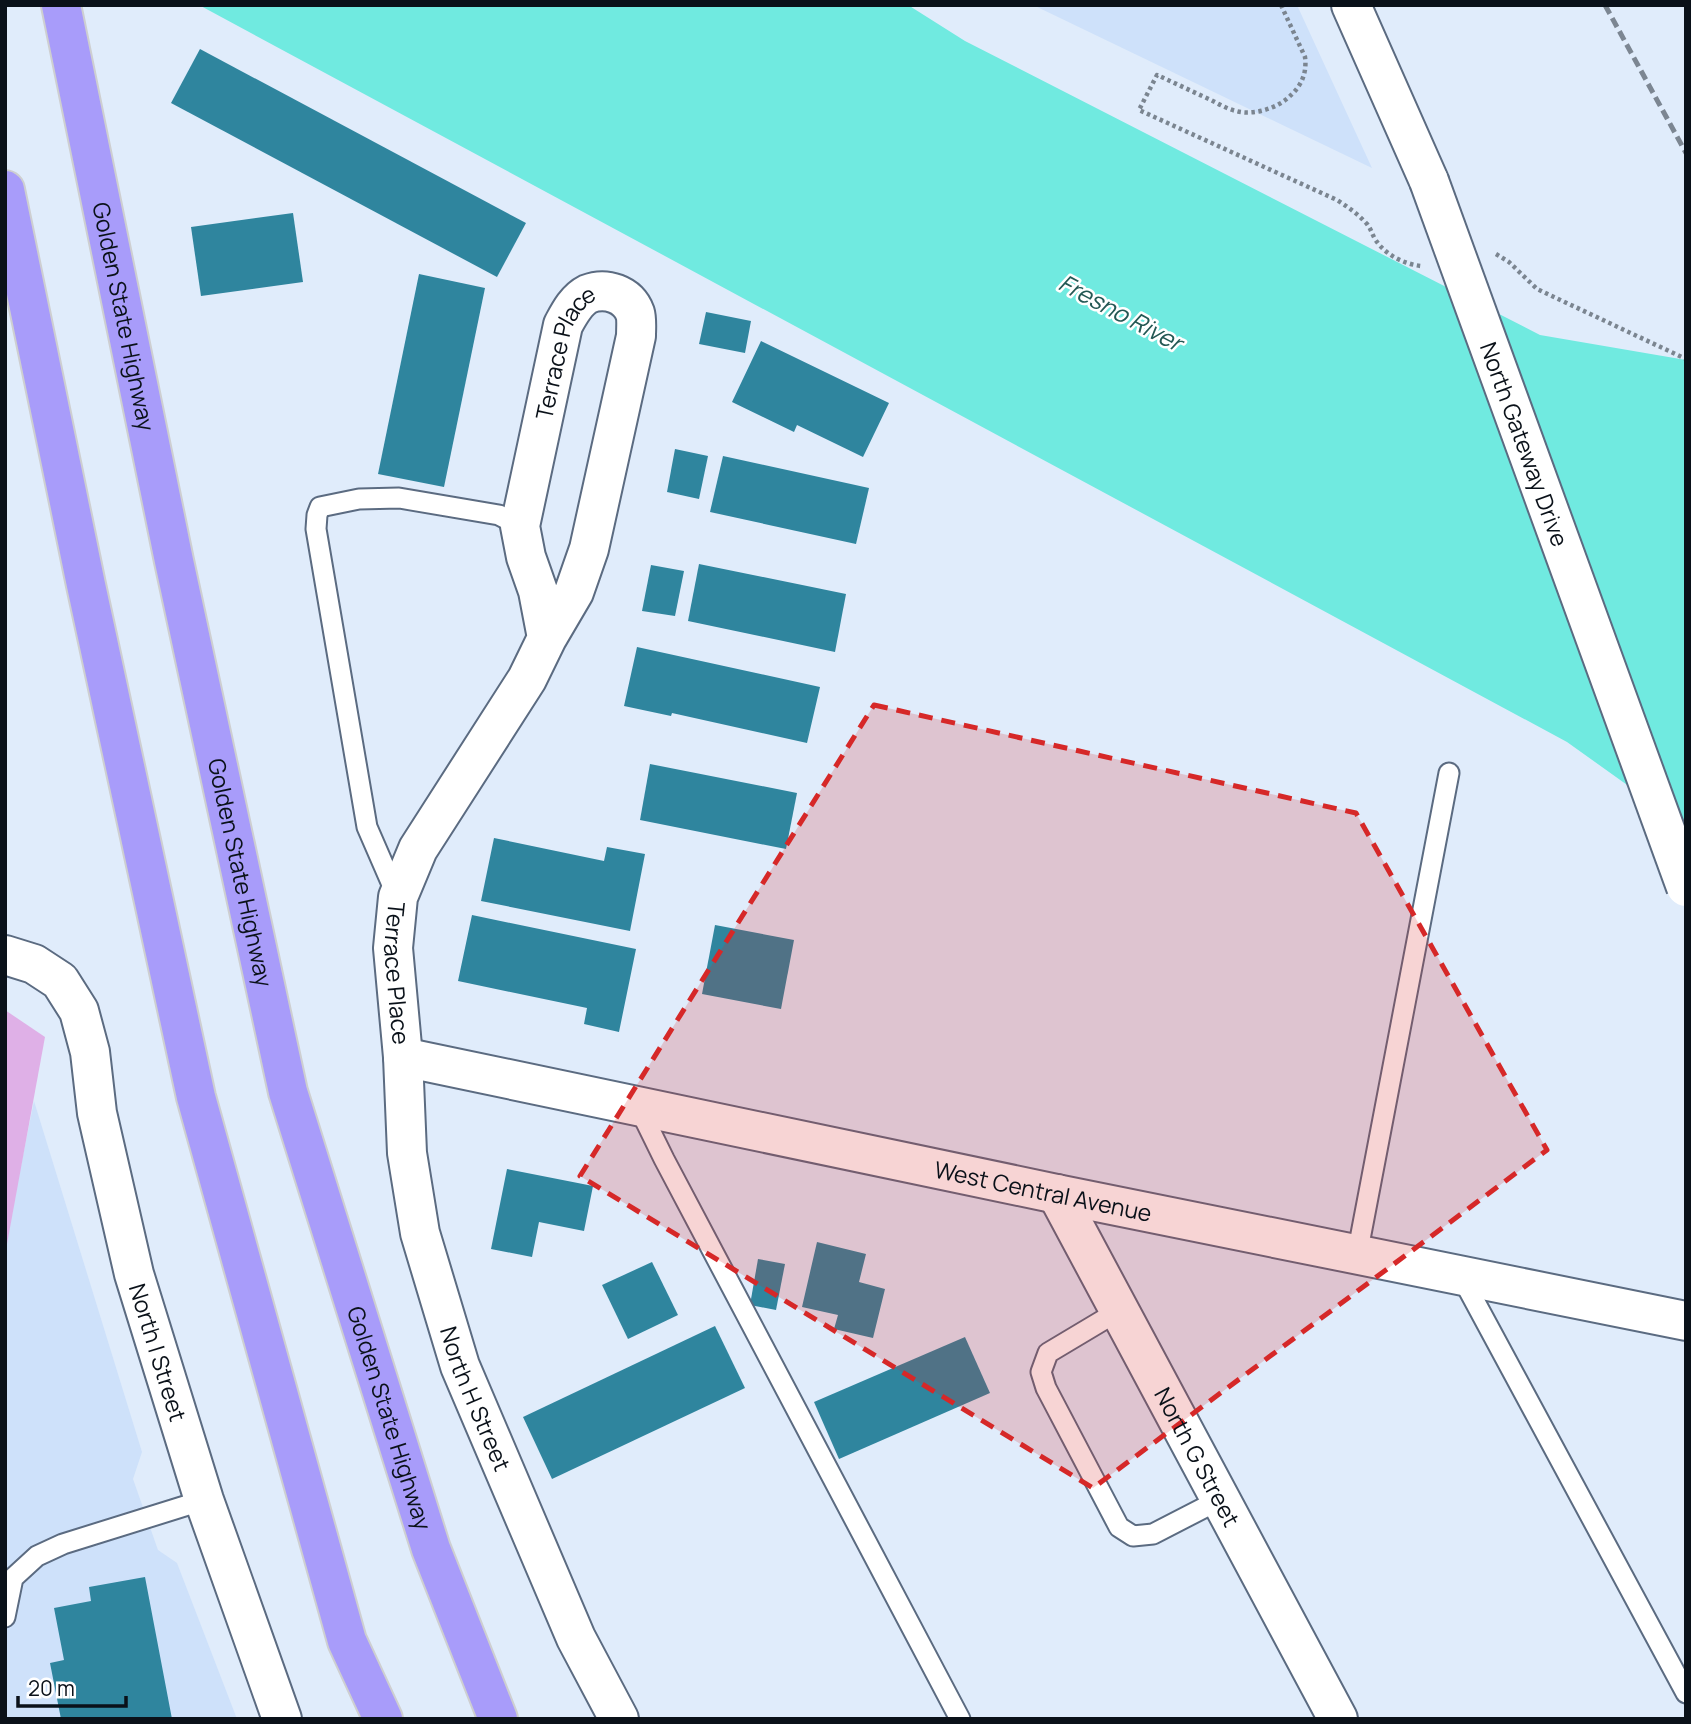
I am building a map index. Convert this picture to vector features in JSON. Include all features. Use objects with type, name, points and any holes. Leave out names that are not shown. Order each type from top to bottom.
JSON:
[{"type":"highway","name":"Golden State Highway","points":[[61,5],[177,574],[288,1092],[431,1549],[498,1719]]},
{"type":"highway","points":[[5,190],[86,585],[196,1097],[347,1641],[383,1719]]},
{"type":"street","name":"North Gateway Drive","points":[[1351,5],[1429,181],[1686,887]]},
{"type":"street","name":"Terrace Place","points":[[403,1057],[393,948],[398,897],[418,849],[527,679],[574,592],[589,549],[636,336],[636,314],[625,298],[606,290],[587,295],[573,307],[563,324],[520,526],[547,638]]},
{"type":"street","name":"North I Street","points":[[5,955],[34,964],[60,981],[79,1011],[90,1052],[97,1113],[134,1274],[204,1500],[282,1719]]},
{"type":"street","name":"West Central Avenue","points":[[403,1057],[1057,1194],[1686,1321]]},
{"type":"street","name":"North H Street","points":[[403,1057],[407,1153],[420,1233],[460,1366],[576,1638],[619,1719]]},
{"type":"street","name":"North G Street","points":[[1057,1194],[1338,1719]]},
{"type":"lane","points":[[398,897],[367,827],[316,529],[317,514],[320,507],[359,499],[399,498],[499,515],[520,526]]},
{"type":"lane","points":[[1357,1255],[1449,773]]},
{"type":"lane","points":[[638,1106],[960,1719]]},
{"type":"lane","points":[[1460,1275],[1686,1693]]},
{"type":"lane","points":[[1120,1310],[1048,1353],[1041,1372],[1046,1388],[1119,1527],[1133,1536],[1153,1534],[1221,1499]]},
{"type":"lane","points":[[5,1617],[13,1578],[37,1556],[63,1544],[204,1500]]},
{"type":"path","points":[[1281,5],[1305,57],[1306,65],[1298,89],[1285,101],[1250,113],[1236,111],[1157,75],[1139,110],[1337,200],[1354,211],[1369,227],[1376,241],[1398,260],[1432,267]]},
{"type":"path","points":[[1494,252],[1509,262],[1537,289],[1686,359]]},
{"type":"highlighted area","points":[[874,705],[1356,813],[1547,1150],[1093,1488],[580,1176]]},
{"type":"shaded area","points":[[1033,5],[1297,5],[1372,168]]},
{"type":"shaded area","points":[[5,1010],[45,1037],[5,1255]]},
{"type":"shaded area","points":[[34,1101],[142,1452],[133,1479],[158,1550],[177,1563],[237,1719],[5,1719],[5,1245]]},
{"type":"water","name":"Fresno River","points":[[199,5],[908,5],[965,41],[1540,335],[1686,360],[1686,827],[1567,742]]},
{"type":"building","points":[[200,49],[526,223],[497,277],[171,103]]},
{"type":"building","points":[[293,213],[303,282],[201,296],[191,227]]},
{"type":"building","points":[[419,274],[485,288],[444,487],[378,474]]},
{"type":"building","points":[[706,312],[751,321],[745,353],[699,344]]},
{"type":"building","points":[[761,341],[889,403],[863,457],[797,425],[794,432],[732,402]]},
{"type":"building","points":[[675,449],[708,456],[699,499],[667,492]]},
{"type":"building","points":[[723,456],[869,488],[856,544],[710,512]]},
{"type":"building","points":[[699,564],[846,594],[835,652],[688,621]]},
{"type":"building","points":[[651,565],[684,571],[675,616],[642,611]]},
{"type":"building","points":[[637,647],[820,687],[807,743],[672,713],[671,716],[624,706]]},
{"type":"building","points":[[650,764],[797,793],[786,849],[640,820]]},
{"type":"building","points":[[494,838],[604,861],[607,847],[645,854],[630,931],[481,901]]},
{"type":"building","points":[[472,915],[636,949],[619,1032],[584,1024],[587,1008],[458,981]]},
{"type":"building","points":[[715,925],[794,940],[781,1009],[702,994]]},
{"type":"building","points":[[507,1169],[593,1186],[584,1231],[539,1222],[532,1257],[491,1249]]},
{"type":"building","points":[[817,1242],[866,1254],[859,1282],[885,1289],[873,1338],[834,1329],[838,1315],[802,1307]]},
{"type":"building","points":[[758,1259],[785,1264],[776,1310],[750,1305]]},
{"type":"building","points":[[652,1262],[678,1315],[628,1339],[602,1285]]},
{"type":"building","points":[[715,1326],[745,1388],[552,1479],[523,1417]]},
{"type":"building","points":[[965,1337],[990,1393],[839,1459],[814,1402]]},
{"type":"building","points":[[145,1577],[172,1719],[61,1719],[50,1663],[64,1660],[54,1608],[91,1601],[89,1587]]},
{"type":"railway","points":[[1605,5],[1686,153]]}]
